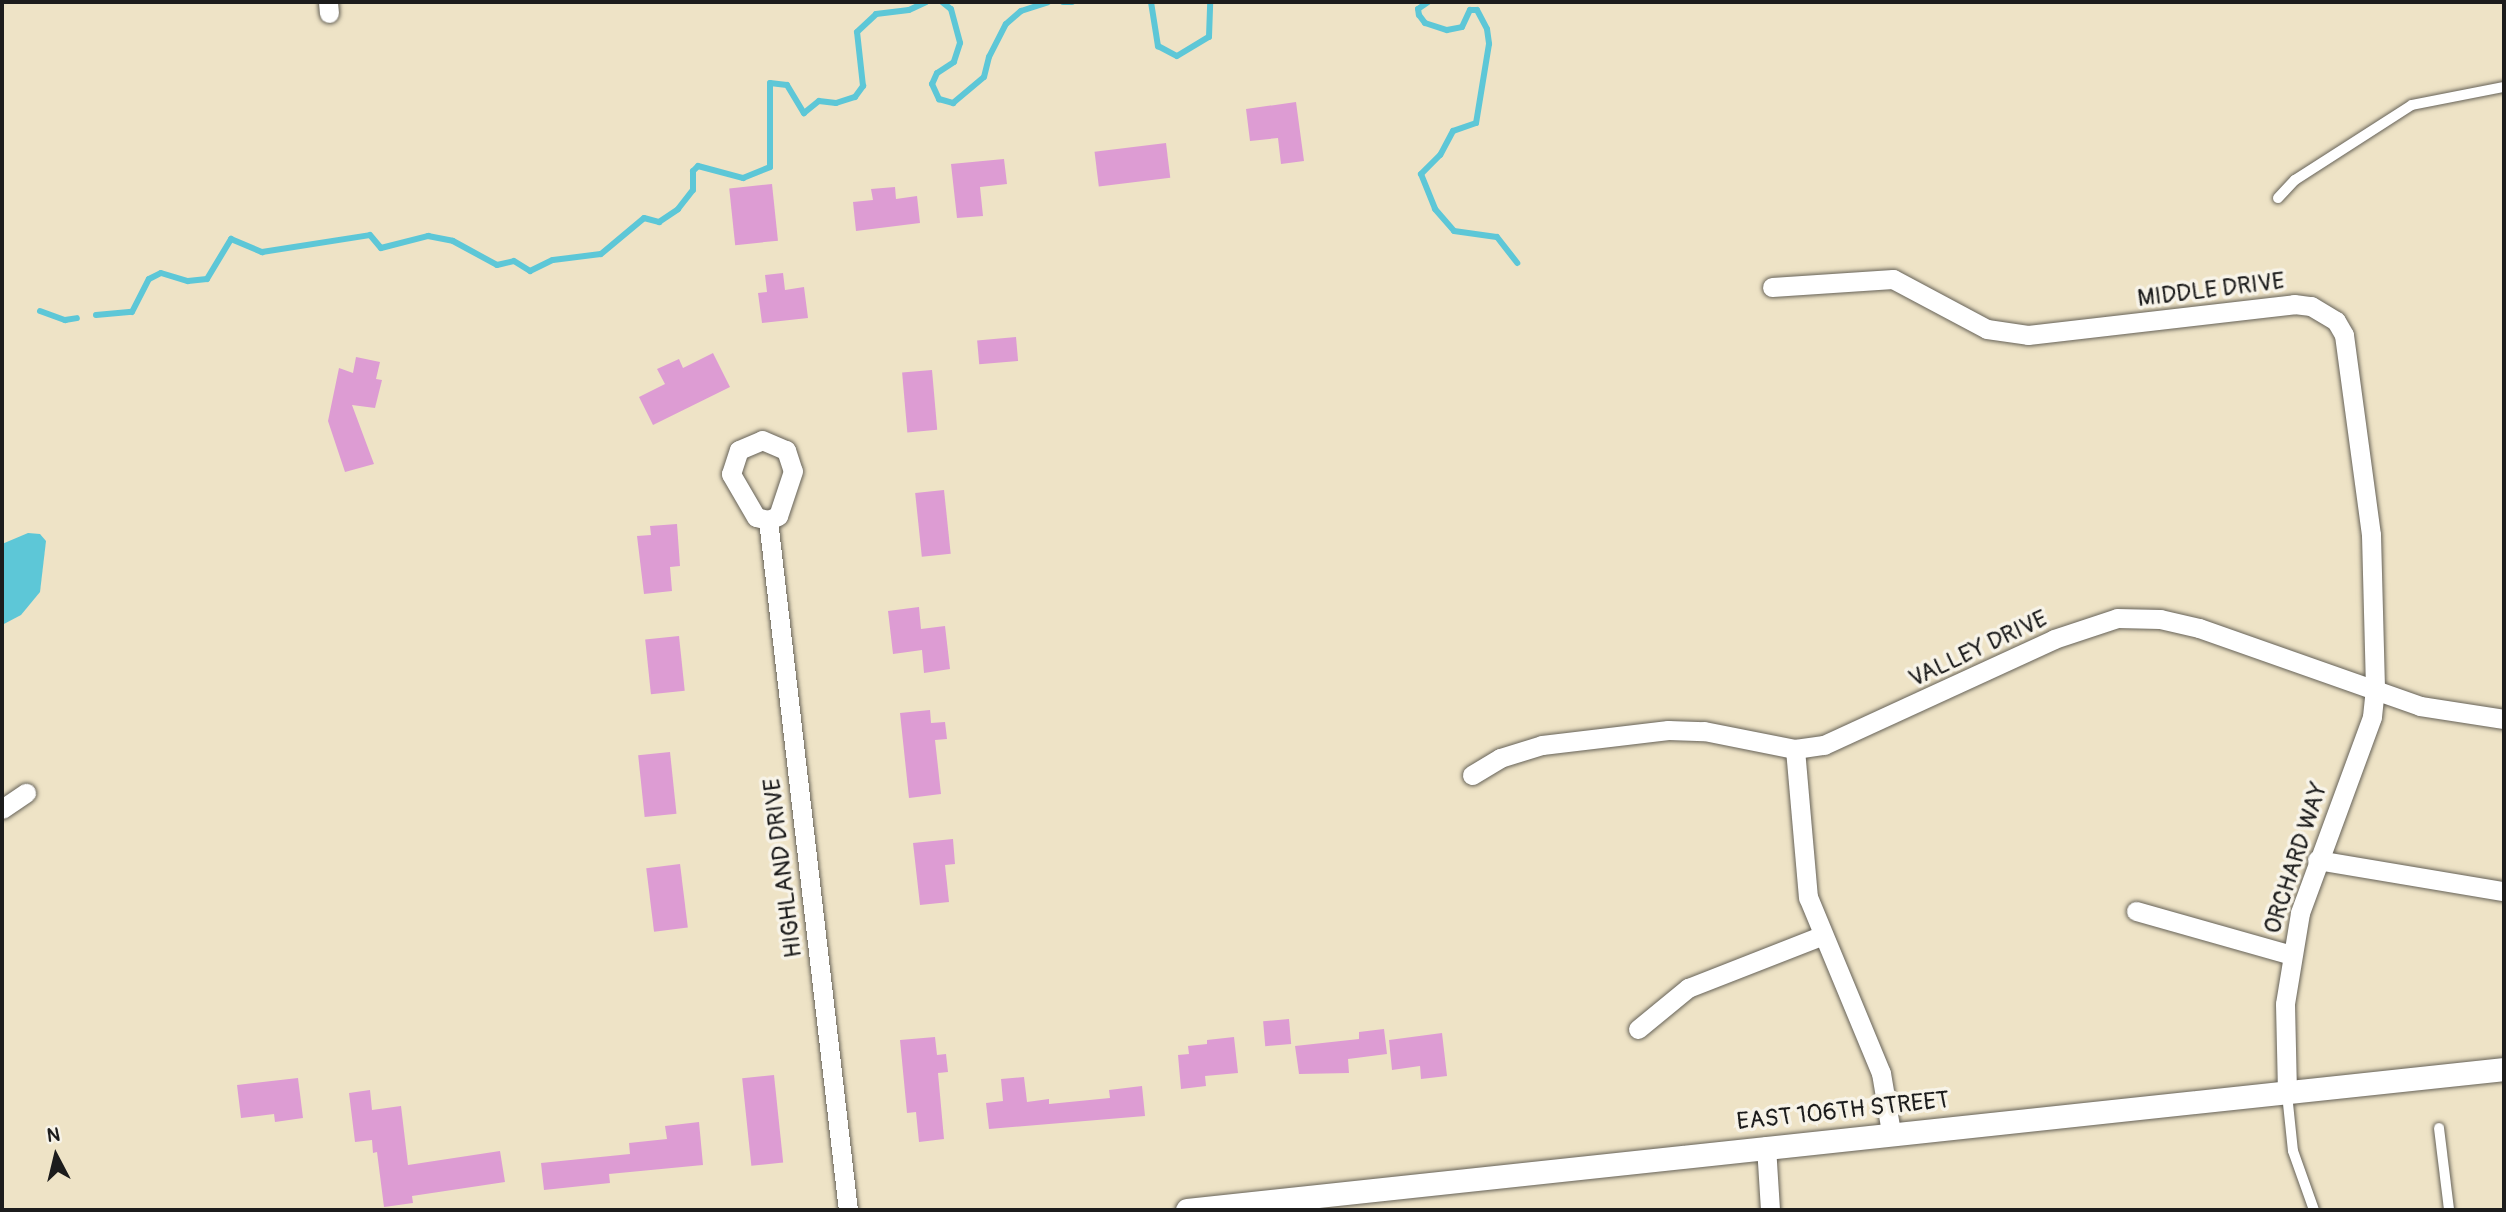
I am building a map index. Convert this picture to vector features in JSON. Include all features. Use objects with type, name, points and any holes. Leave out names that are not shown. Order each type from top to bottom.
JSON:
[{"type":"street","name":"MIDDLE DRIVE","points":[[1772,287],[1893,279],[1987,329],[2028,335],[2294,304],[2326,312],[2344,335],[2369,515],[2375,688]]},
{"type":"street","name":"HIGHLAND DRIVE","points":[[768,520],[848,1210]]},
{"type":"street","name":"VALLEY DRIVE","points":[[1472,775],[1508,755],[1542,746],[1668,730],[1704,732],[1795,749],[1842,740],[2054,639],[2117,618],[2160,619],[2199,628],[2443,711],[2504,719]]},
{"type":"street","name":"ORCHARD WAY","points":[[2287,1090],[2284,1032],[2291,955],[2317,860],[2372,717],[2375,688]]},
{"type":"street","points":[[1795,749],[1802,859],[1821,936],[1881,1073],[1891,1132]]},
{"type":"street","points":[[2,809],[26,793]]},
{"type":"street","points":[[2317,860],[2502,891]]},
{"type":"street","points":[[2136,911],[2291,955]]},
{"type":"street","points":[[1638,1029],[1688,988],[1821,936]]},
{"type":"street","name":"EAST 106TH STREET","points":[[1187,1210],[1891,1132],[2504,1069]]},
{"type":"street","points":[[1766,1146],[1770,1210]]},
{"type":"lane","points":[[2278,198],[2295,180],[2412,105],[2504,88]]},
{"type":"lane","points":[[2287,1090],[2294,1158],[2314,1210]]},
{"type":"lane","points":[[2439,1128],[2449,1210]]},
{"type":"water","points":[[28,533],[40,534],[46,541],[40,592],[21,615],[2,625],[2,544]]},
{"type":"building","points":[[1296,102],[1304,161],[1281,164],[1278,138],[1250,141],[1246,109]]},
{"type":"building","points":[[1166,143],[1170,178],[1099,187],[1095,152]]},
{"type":"building","points":[[1004,159],[1007,184],[980,187],[983,216],[957,218],[951,164]]},
{"type":"building","points":[[772,184],[778,241],[735,245],[729,188]]},
{"type":"building","points":[[895,187],[896,199],[917,196],[920,223],[856,231],[853,202],[873,200],[871,189]]},
{"type":"building","points":[[783,273],[785,290],[804,287],[808,318],[762,323],[758,293],[767,292],[765,275]]},
{"type":"building","points":[[1016,337],[1018,361],[979,364],[977,340]]},
{"type":"building","points":[[713,353],[730,387],[653,425],[639,397],[665,384],[657,369],[679,359],[683,368]]},
{"type":"building","points":[[356,357],[380,362],[376,379],[382,380],[375,408],[352,405],[374,464],[345,472],[328,421],[339,368],[353,373]]},
{"type":"building","points":[[932,370],[937,430],[907,432],[902,373]]},
{"type":"building","points":[[944,490],[951,554],[922,557],[915,493]]},
{"type":"building","points":[[677,524],[680,566],[670,567],[672,591],[644,594],[637,536],[651,535],[650,526]]},
{"type":"building","points":[[919,607],[921,629],[945,626],[950,669],[924,673],[922,650],[893,654],[888,611]]},
{"type":"building","points":[[679,636],[685,691],[651,694],[645,640]]},
{"type":"building","points":[[930,710],[931,723],[945,722],[947,739],[935,740],[941,794],[909,798],[900,713]]},
{"type":"building","points":[[670,752],[676,814],[645,817],[638,755]]},
{"type":"building","points":[[953,839],[955,864],[945,865],[949,902],[920,905],[913,843]]},
{"type":"building","points":[[680,864],[688,928],[654,932],[646,868]]},
{"type":"building","points":[[1289,1019],[1291,1044],[1265,1046],[1263,1021]]},
{"type":"building","points":[[1384,1029],[1387,1054],[1348,1059],[1349,1073],[1299,1074],[1295,1046],[1359,1039],[1359,1032]]},
{"type":"building","points":[[1442,1033],[1447,1076],[1421,1079],[1420,1066],[1392,1070],[1389,1040]]},
{"type":"building","points":[[935,1037],[937,1055],[946,1054],[948,1072],[938,1073],[944,1139],[919,1142],[916,1112],[907,1113],[900,1040]]},
{"type":"building","points":[[1234,1037],[1238,1073],[1205,1076],[1206,1086],[1181,1089],[1178,1055],[1189,1054],[1188,1046],[1207,1044],[1207,1040]]},
{"type":"building","points":[[774,1075],[783,1163],[751,1166],[742,1078]]},
{"type":"building","points":[[1024,1077],[1027,1102],[1049,1099],[1049,1104],[1110,1098],[1109,1090],[1142,1086],[1145,1116],[989,1129],[986,1103],[1003,1101],[1001,1079]]},
{"type":"building","points":[[298,1078],[303,1118],[275,1122],[274,1114],[241,1118],[237,1085]]},
{"type":"building","points":[[370,1090],[372,1110],[401,1106],[408,1165],[500,1151],[505,1182],[412,1196],[413,1203],[384,1207],[377,1152],[373,1153],[372,1140],[355,1142],[349,1093]]},
{"type":"building","points":[[699,1122],[703,1165],[609,1174],[610,1183],[544,1190],[541,1163],[630,1154],[629,1143],[667,1139],[665,1126]]},
{"type":"waterway","points":[[96,315],[132,312],[149,279],[161,273],[188,281],[207,279],[231,239],[262,252],[370,235],[381,248],[428,236],[453,241],[497,265],[514,261],[530,271],[553,260],[601,254],[644,218],[659,222],[678,209],[693,190],[693,171],[698,166],[743,178],[770,167],[770,83],[787,85],[804,113],[819,101],[836,103],[855,97],[863,86],[857,32],[876,14],[909,10],[926,2]]},
{"type":"waterway","points":[[942,2],[951,9],[960,43],[954,62],[937,73],[932,84],[939,99],[953,103],[984,77],[989,57],[1006,24],[1021,11],[1048,2]]},
{"type":"waterway","points":[[1063,2],[1072,2]]},
{"type":"waterway","points":[[1151,2],[1158,46],[1177,56],[1209,37],[1210,2]]},
{"type":"waterway","points":[[1428,2],[1418,9],[1419,15],[1425,23],[1447,30],[1462,27],[1470,10],[1477,10],[1487,29],[1489,44],[1476,123],[1453,131],[1440,155],[1421,174],[1435,209],[1454,231],[1497,237],[1517,263]]},
{"type":"waterway","points":[[40,311],[65,320],[77,318]]}]
